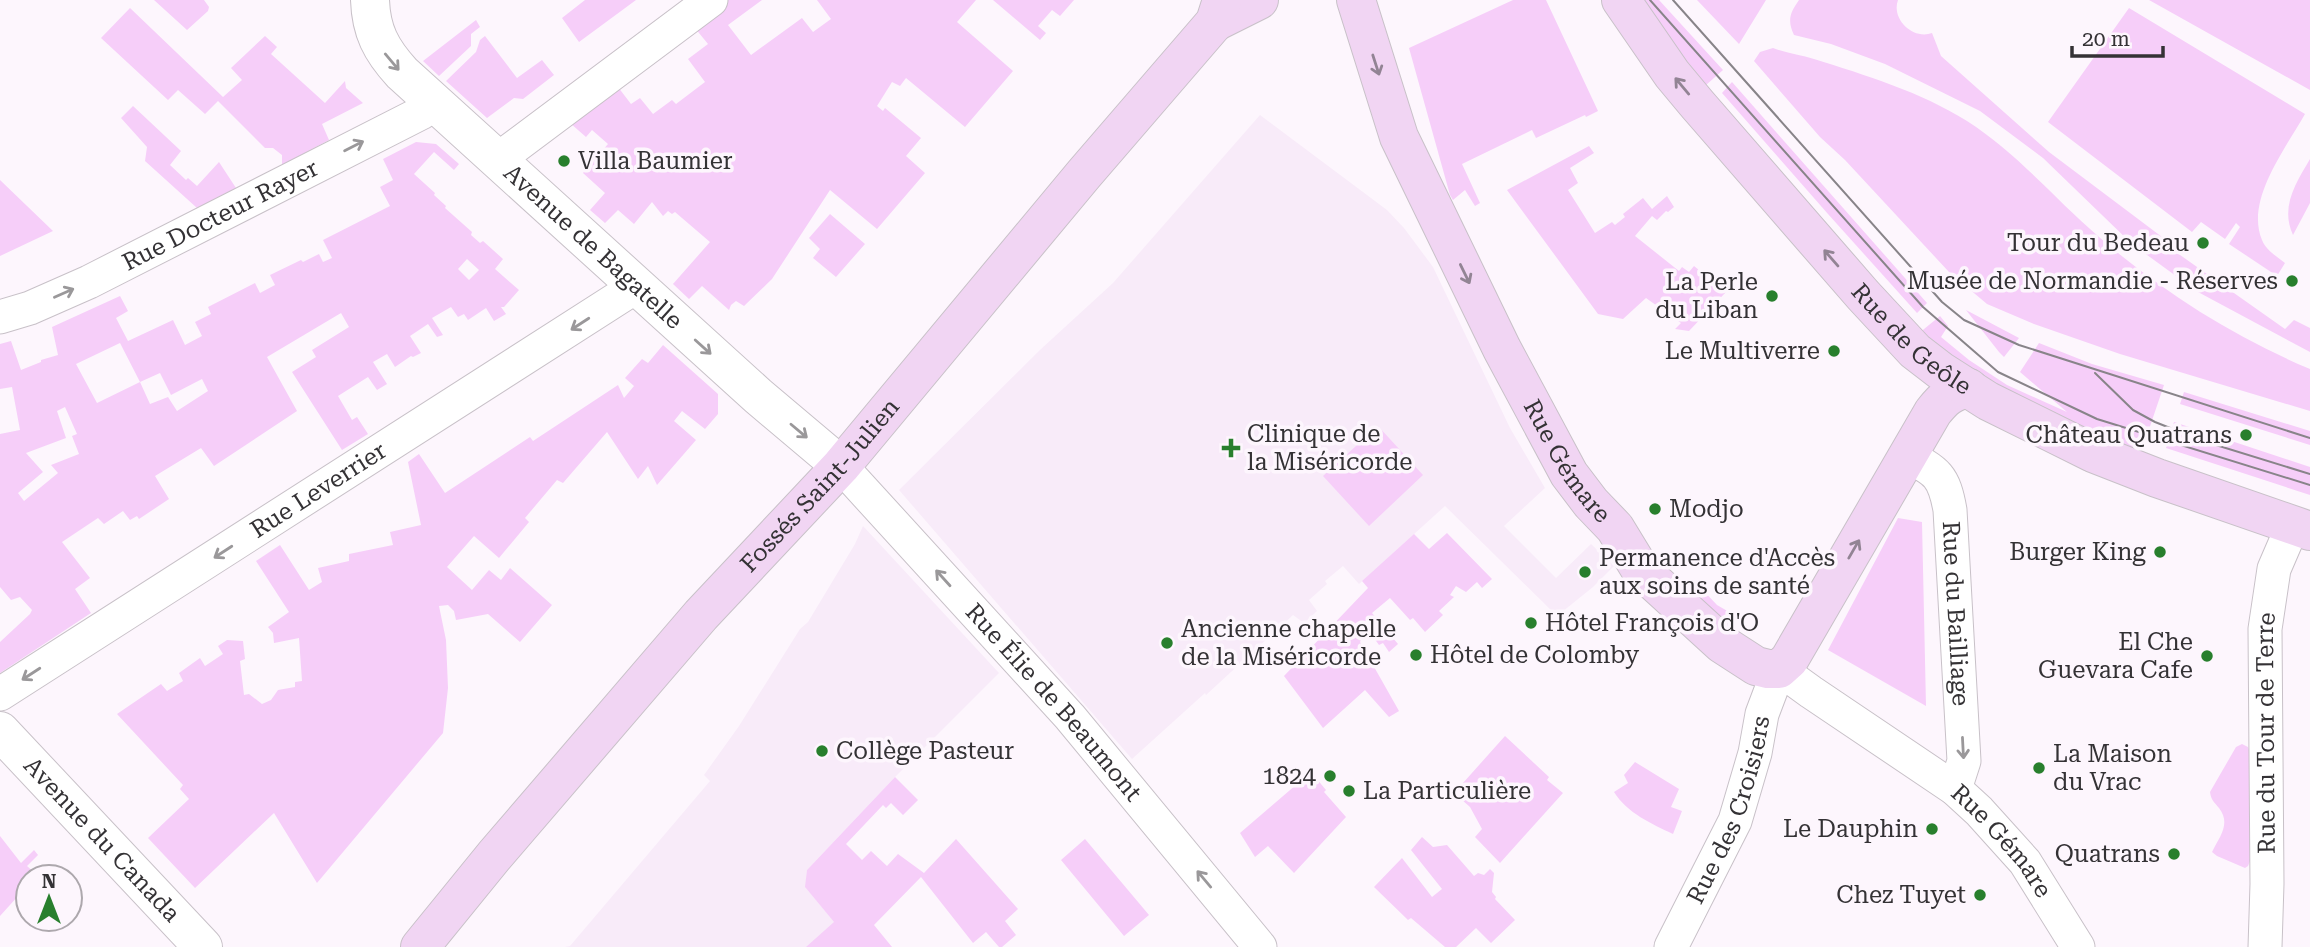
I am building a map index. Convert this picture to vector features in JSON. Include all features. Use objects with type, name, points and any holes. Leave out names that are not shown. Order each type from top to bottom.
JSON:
[{"type":"main road","name":"Fossés Saint-Julien","points":[[420,947],[494,856],[701,615],[841,466],[1219,11],[1259,0]]},
{"type":"main road","name":"Rue Gémare","points":[[1356,0],[1399,137],[1502,349],[1569,474],[1615,528],[1640,569],[1722,644],[1756,666],[1779,669]]},
{"type":"main road","name":"Rue de Geôle","points":[[1621,0],[1680,84],[1863,295],[1924,358],[1988,401],[2093,453],[2302,528]]},
{"type":"main road","points":[[1779,669],[1799,645],[1933,412],[1944,397],[1969,388]]},
{"type":"street","points":[[497,160],[711,0]]},
{"type":"street","name":"Avenue de Bagatelle","points":[[370,4],[375,35],[384,52],[402,73],[758,396],[841,466]]},
{"type":"street","name":"Rue Docteur Rayer","points":[[0,317],[30,308],[89,282],[421,113],[435,103]]},
{"type":"street","name":"Rue Leverrier","points":[[0,694],[637,286]]},
{"type":"street","points":[[1924,358],[1934,391],[1933,412]]},
{"type":"street","name":"Rue du Bailliage","points":[[1907,456],[1931,468],[1940,477],[1947,490],[1950,510],[1964,761],[1955,789]]},
{"type":"street","name":"Rue Élie de Beaumont","points":[[841,466],[1070,717],[1260,947]]},
{"type":"street","name":"Rue du Tour de Terre","points":[[2265,947],[2265,629],[2274,569],[2302,528]]},
{"type":"street","name":"Rue Gémare","points":[[1779,669],[1955,789],[1979,811],[2025,862],[2078,947]]},
{"type":"street","name":"Rue des Croisiers","points":[[1671,947],[1735,821],[1755,753],[1762,714],[1779,669]]},
{"type":"street","name":"Avenue du Canada","points":[[0,731],[203,947]]},
{"type":"shaded area","points":[[154,0],[204,0],[209,7],[187,30]]},
{"type":"shaded area","points":[[585,0],[636,0],[579,42],[562,18]]},
{"type":"shaded area","points":[[721,0],[762,0],[728,25],[751,55],[802,18],[813,32],[831,19],[817,0],[976,0],[957,22],[1013,71],[965,127],[906,78],[900,86],[892,82],[877,106],[883,111],[885,108],[921,138],[906,156],[925,173],[877,229],[830,190],[772,279],[744,306],[736,301],[729,310],[702,286],[689,299],[673,284],[710,242],[675,212],[672,214],[668,211],[663,216],[652,202],[634,224],[618,210],[605,223],[590,210],[605,193],[583,173],[608,144],[592,130],[586,137],[570,123],[618,87],[631,104],[640,98],[653,114],[672,100],[676,104],[705,82],[688,59],[708,44],[690,22]]},
{"type":"shaded area","points":[[993,0],[1074,0],[1060,16],[1052,10],[1038,26],[1046,33],[1040,40]]},
{"type":"shaded area","points":[[1513,0],[1546,0],[1598,111],[1536,138],[1532,130],[1462,164],[1480,203],[1475,206],[1465,190],[1453,200],[1450,195],[1409,48]]},
{"type":"shaded area","points":[[1628,0],[1659,0],[1723,70],[1697,93]]},
{"type":"shaded area","points":[[1697,0],[1766,0],[1739,44]]},
{"type":"shaded area","points":[[1799,0],[1898,0],[1898,14],[1905,26],[1918,33],[1932,33],[1941,56],[2049,152],[2174,246],[2173,250],[2285,329],[2294,320],[2310,328],[2310,352],[2198,292],[2132,244],[2043,158],[1980,111],[1885,64],[1831,44],[1794,35],[1790,17]]},
{"type":"shaded area","points":[[2149,0],[2310,0],[2310,90]]},
{"type":"shaded area","points":[[130,8],[223,97],[242,80],[231,68],[265,36],[277,47],[271,54],[325,103],[345,81],[346,88],[363,103],[322,124],[329,140],[282,165],[282,155],[273,148],[265,148],[218,101],[205,114],[178,90],[168,100],[101,38]]},
{"type":"shaded area","points":[[2129,8],[2305,114],[2270,175],[2259,208],[2258,224],[2262,240],[2269,250],[2285,263],[2277,276],[2229,244],[2240,227],[2236,223],[2225,239],[2201,222],[2192,232],[2048,122]]},
{"type":"shaded area","points":[[476,20],[480,27],[471,34],[471,46],[439,76],[423,61]]},
{"type":"shaded area","points":[[485,36],[517,78],[542,60],[554,75],[523,99],[514,98],[487,118],[446,81],[476,52],[480,40]]},
{"type":"shaded area","points":[[1773,48],[1892,85],[1931,101],[1967,121],[2019,161],[2099,237],[2147,276],[2226,327],[2310,369],[2310,411],[2120,354],[2034,324],[1987,304],[1949,272],[1845,160],[1820,137],[1754,61],[1760,52]]},
{"type":"shaded area","points":[[1732,82],[1927,303],[1917,313],[1722,93]]},
{"type":"shaded area","points":[[133,106],[181,151],[170,165],[186,180],[188,178],[197,186],[219,162],[236,188],[197,208],[145,161],[147,147],[121,118]]},
{"type":"shaded area","name":"Clinique de la Miséricorde","points":[[1260,115],[1387,210],[1433,267],[1510,428],[1545,488],[1504,526],[1556,578],[1591,544],[1614,566],[1557,616],[1445,506],[1359,584],[1343,566],[1325,581],[1327,584],[1309,600],[1317,611],[1304,623],[1293,615],[1132,759],[899,490],[1041,349],[1113,283]]},
{"type":"shaded area","points":[[416,142],[436,144],[459,164],[454,170],[434,152],[414,174],[435,193],[445,208],[472,232],[471,235],[480,243],[483,241],[503,259],[495,269],[519,290],[501,307],[506,314],[494,321],[486,308],[468,320],[464,314],[458,317],[451,307],[432,318],[443,335],[437,337],[428,324],[410,336],[421,353],[395,367],[387,354],[373,362],[387,384],[377,390],[368,377],[338,396],[352,420],[357,417],[368,434],[342,450],[292,372],[316,357],[312,350],[349,327],[341,313],[267,357],[297,411],[214,466],[201,448],[155,476],[169,499],[139,519],[137,516],[130,520],[123,511],[104,524],[98,518],[62,542],[90,578],[75,589],[91,613],[0,673],[0,642],[32,610],[20,597],[11,600],[0,587],[0,434],[20,430],[12,387],[0,389],[0,344],[11,341],[21,370],[41,362],[58,355],[52,327],[120,296],[128,311],[116,318],[128,341],[173,320],[185,345],[202,336],[195,322],[211,314],[208,307],[255,283],[260,293],[275,285],[270,275],[301,260],[303,262],[319,254],[323,262],[332,258],[323,240],[390,206],[380,187],[393,180],[383,159]],"holes":[[[467,259],[479,270],[469,280],[458,269]],[[120,343],[140,382],[97,403],[76,364]],[[160,373],[171,395],[202,379],[208,391],[177,411],[168,397],[150,404],[140,382]],[[65,407],[77,434],[72,436],[79,454],[51,465],[58,473],[24,501],[18,493],[43,472],[26,453],[66,438],[57,411]]]},
{"type":"shaded area","points":[[1589,146],[1594,153],[1570,168],[1578,183],[1568,190],[1595,233],[1612,222],[1615,225],[1625,217],[1623,214],[1643,198],[1652,209],[1667,196],[1674,207],[1657,220],[1652,216],[1635,236],[1679,271],[1682,267],[1689,272],[1694,266],[1726,292],[1689,331],[1675,329],[1681,323],[1646,298],[1623,319],[1598,314],[1507,190]]},
{"type":"shaded area","points":[[2310,159],[2310,203],[2293,235],[2288,215],[2291,196]]},
{"type":"shaded area","points":[[0,180],[53,231],[0,256]]},
{"type":"shaded area","points":[[830,214],[865,244],[836,277],[813,258],[820,249],[809,238]]},
{"type":"shaded area","points":[[1966,310],[2019,338],[2004,357],[1999,352]]},
{"type":"shaded area","points":[[1940,316],[1948,326],[1941,337],[1969,360],[2007,385],[2067,412],[2020,372],[2039,343],[2092,364],[2164,385],[2140,456],[2066,426],[1913,338]]},
{"type":"shaded area","points":[[663,345],[718,394],[718,414],[705,429],[682,411],[674,421],[696,440],[657,485],[648,466],[638,479],[607,432],[563,483],[557,480],[525,518],[529,522],[499,558],[474,536],[447,567],[472,590],[489,570],[501,580],[510,568],[552,605],[520,642],[488,614],[456,620],[454,611],[448,605],[439,606],[446,640],[448,688],[443,733],[317,883],[274,813],[195,888],[148,838],[189,799],[180,789],[183,785],[117,714],[161,684],[167,691],[183,681],[179,673],[200,658],[205,666],[223,654],[218,646],[227,640],[243,641],[245,659],[240,661],[244,695],[249,694],[262,704],[271,700],[278,690],[295,687],[295,682],[302,681],[299,638],[274,643],[273,633],[268,627],[289,612],[256,561],[280,545],[309,590],[322,582],[318,568],[349,561],[349,554],[393,545],[390,532],[421,525],[408,462],[419,454],[445,493],[530,437],[533,441],[618,385],[624,398],[634,386],[625,378],[642,359],[648,363]]},
{"type":"shaded area","points":[[2184,392],[2310,431],[2310,445],[2180,404]]},
{"type":"shaded area","points":[[2174,422],[2310,467],[2310,495],[2166,448]]},
{"type":"shaded area","points":[[1378,426],[1423,475],[1369,526],[1323,476]]},
{"type":"shaded area","points":[[1898,518],[1922,522],[1926,706],[1828,650]]},
{"type":"shaded area","name":"Collège Pasteur","points":[[863,526],[999,673],[807,870],[806,888],[855,947],[565,947],[570,946],[710,781],[704,775],[739,726],[800,629],[808,622]]},
{"type":"shaded area","points":[[1447,533],[1492,579],[1482,588],[1477,582],[1466,592],[1456,586],[1450,595],[1454,597],[1439,611],[1443,615],[1425,632],[1390,598],[1372,613],[1398,644],[1389,652],[1383,643],[1379,645],[1371,634],[1360,642],[1399,711],[1389,717],[1365,690],[1323,728],[1284,676],[1368,588],[1362,581],[1414,534],[1429,549]]},
{"type":"shaded area","points":[[1700,587],[1717,605],[1736,616],[1730,624],[1694,597]]},
{"type":"shaded area","points":[[1505,736],[1563,793],[1500,863],[1475,837],[1482,829],[1470,807],[1462,800],[1471,790],[1463,783]]},
{"type":"shaded area","points":[[2242,744],[2249,750],[2250,861],[2245,868],[2212,852],[2223,830],[2224,819],[2210,792],[2236,747]]},
{"type":"shaded area","points":[[1635,762],[1679,789],[1671,807],[1682,811],[1673,834],[1633,812],[1614,792],[1628,783],[1624,775]]},
{"type":"shaded area","points":[[1311,772],[1346,817],[1294,873],[1268,846],[1255,857],[1240,833]]},
{"type":"shaded area","points":[[895,777],[918,800],[903,815],[891,803],[886,808],[883,805],[846,844],[862,860],[871,851],[887,866],[898,854],[924,873],[956,839],[1018,909],[1005,921],[1016,935],[1002,947],[986,932],[973,943],[921,877],[874,925],[892,947],[806,947],[834,922],[805,887],[807,870]]},
{"type":"shaded area","points":[[0,836],[21,863],[14,863],[14,900],[0,916]]},
{"type":"shaded area","points":[[1422,837],[1433,847],[1447,845],[1474,876],[1478,873],[1484,875],[1490,869],[1494,873],[1492,892],[1495,899],[1515,920],[1491,943],[1476,928],[1456,947],[1445,947],[1411,918],[1408,920],[1374,887],[1402,858],[1432,897],[1442,889],[1411,850]]},
{"type":"shaded area","points":[[1085,839],[1149,915],[1124,936],[1061,860]]},
{"type":"shaded area","points":[[34,850],[38,855],[30,863],[21,863]]},
{"type":"tram line","points":[[1650,0],[1923,307],[1998,372],[2097,419],[2310,485]]},
{"type":"tram line","points":[[1673,0],[1942,302],[1964,320],[2019,345],[2310,438]]},
{"type":"tram line","points":[[2095,373],[2133,410],[2155,422],[2203,441],[2310,474]]},
{"type":"place","name":"Villa Baumier","points":[[564,161]]},
{"type":"place","name":"Tour du Bedeau","points":[[2203,243]]},
{"type":"place","name":"Musée de Normandie - Réserves","points":[[2292,281]]},
{"type":"place","name":"La Perle du Liban","points":[[1772,296]]},
{"type":"place","name":"Le Multiverre","points":[[1834,351]]},
{"type":"place","name":"Château Quatrans","points":[[2246,435]]},
{"type":"place","name":"Clinique de la Miséricorde","points":[[1231,448]]},
{"type":"place","name":"Modjo","points":[[1655,509]]},
{"type":"place","name":"Burger King","points":[[2160,552]]},
{"type":"place","name":"Permanence d'Accès aux soins de santé","points":[[1585,572]]},
{"type":"place","name":"Hôtel François d'O","points":[[1531,623]]},
{"type":"place","name":"Ancienne chapelle de la Miséricorde","points":[[1167,643]]},
{"type":"place","name":"Hôtel de Colomby","points":[[1416,655]]},
{"type":"place","name":"El Che Guevara Cafe","points":[[2207,656]]},
{"type":"place","name":"Collège Pasteur","points":[[822,751]]},
{"type":"place","name":"La Maison du Vrac","points":[[2039,768]]},
{"type":"place","name":"1824","points":[[1330,776]]},
{"type":"place","name":"La Particulière","points":[[1349,791]]},
{"type":"place","name":"Le Dauphin","points":[[1932,829]]},
{"type":"place","name":"Quatrans","points":[[2174,854]]},
{"type":"place","name":"Chez Tuyet","points":[[1980,895]]}]
